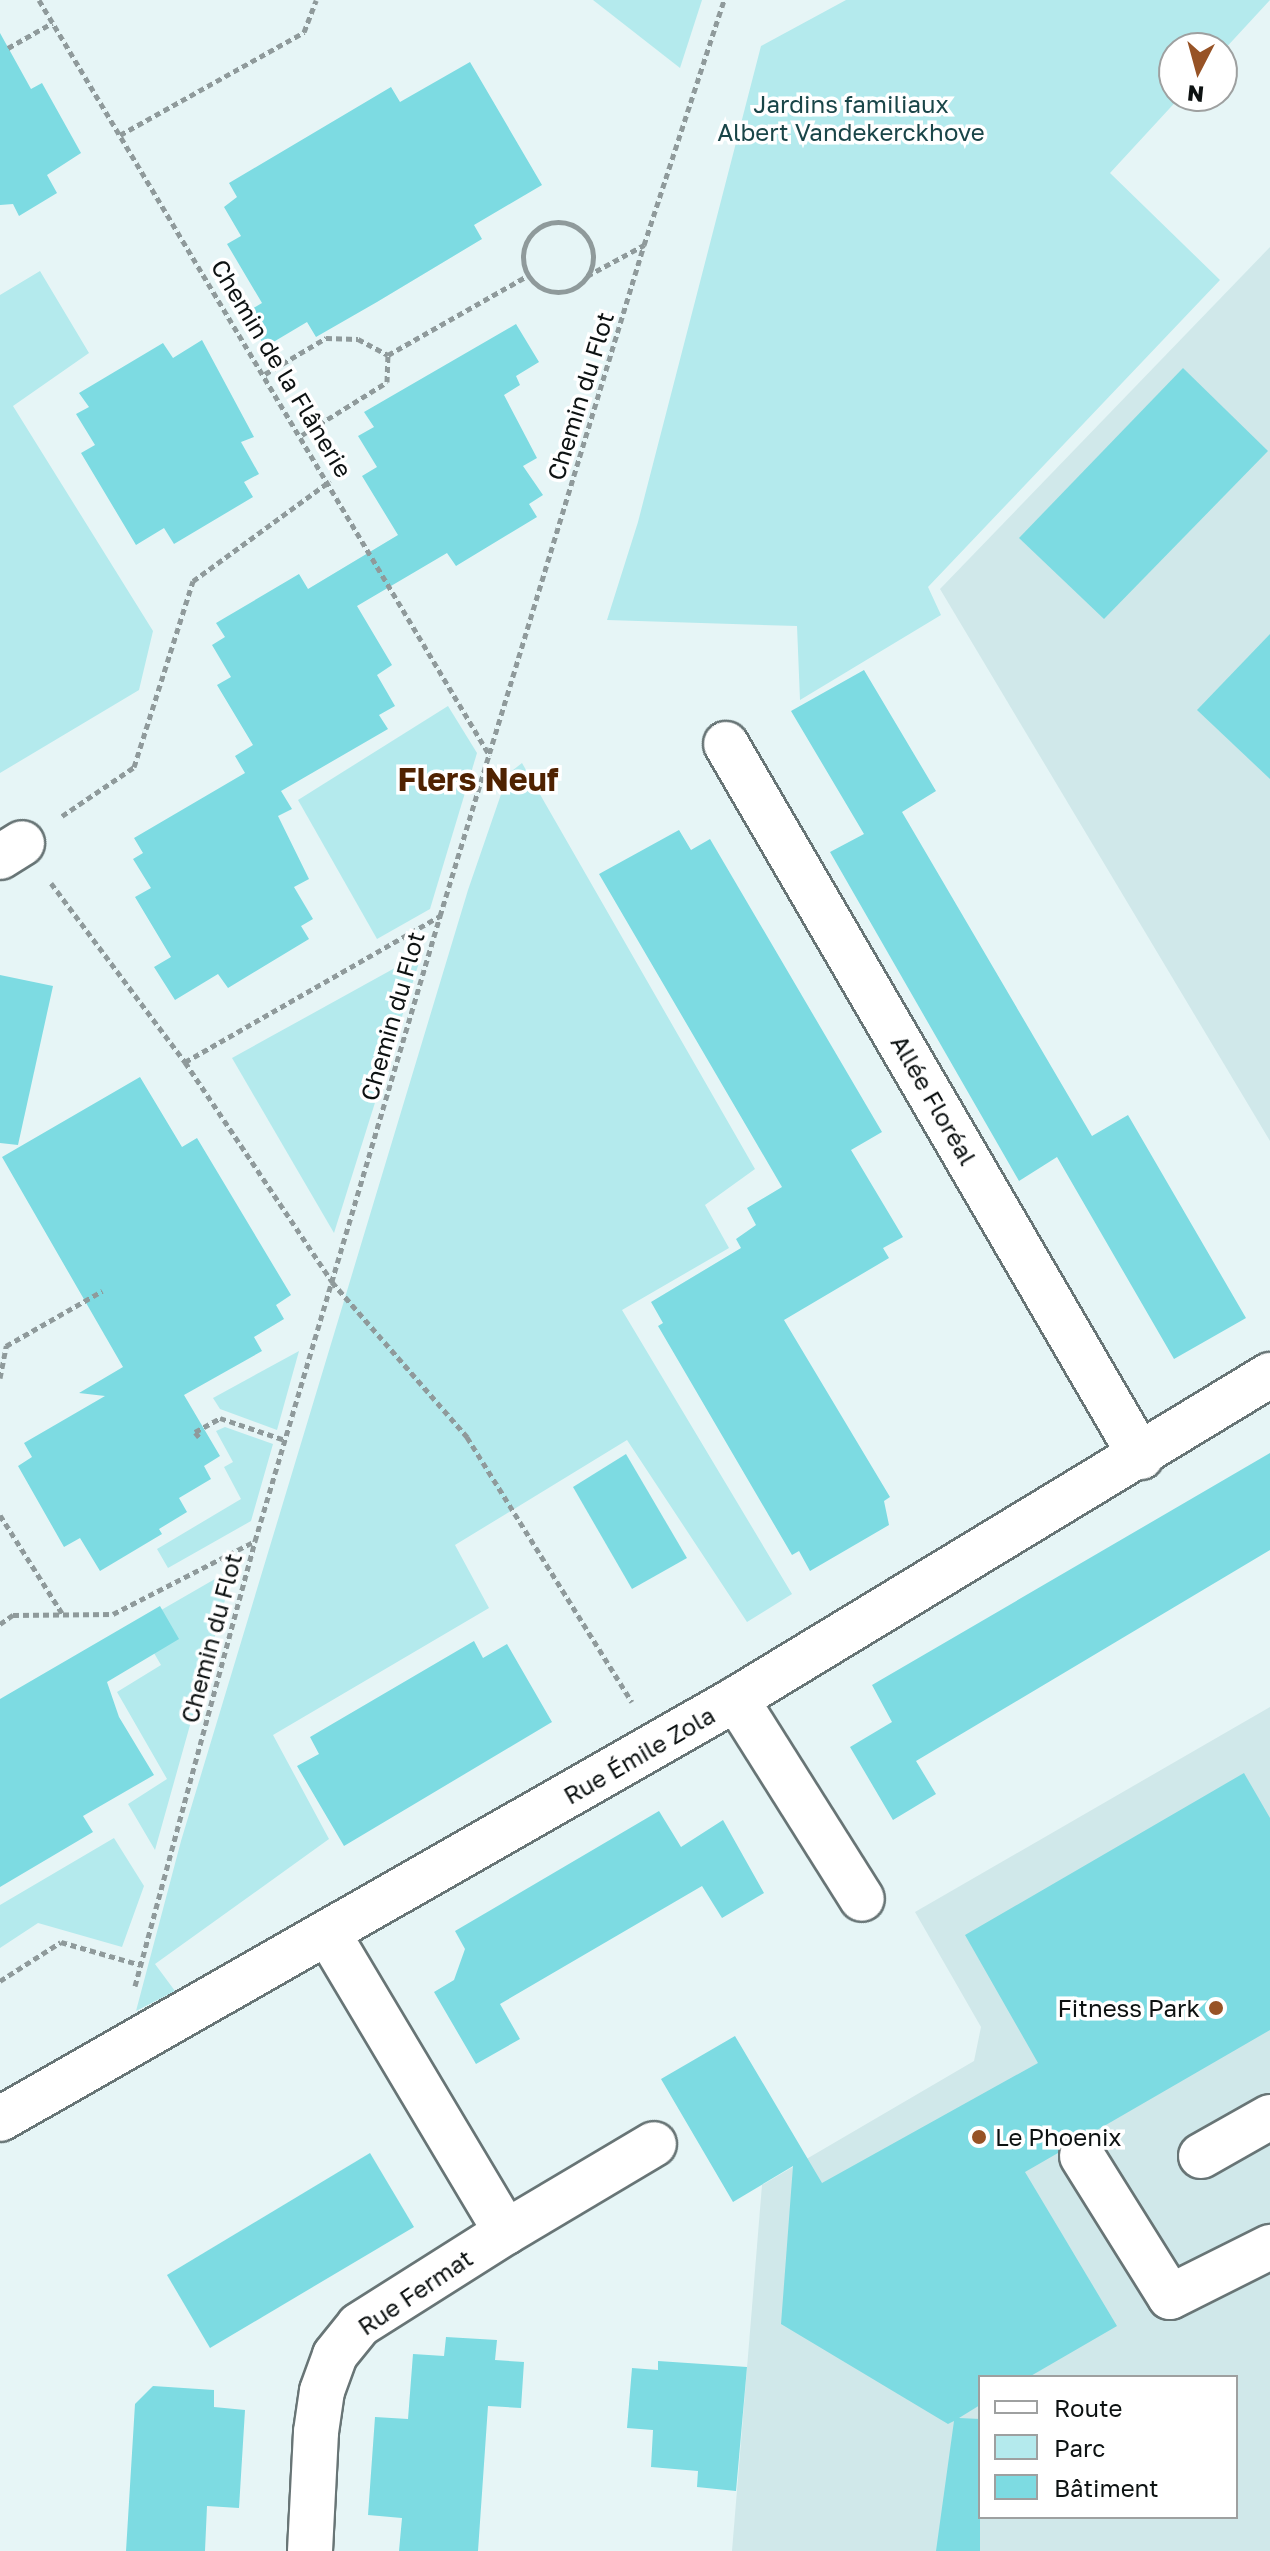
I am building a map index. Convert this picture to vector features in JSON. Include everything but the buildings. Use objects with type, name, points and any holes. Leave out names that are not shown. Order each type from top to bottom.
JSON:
[{"type":"street","name":"Allée Floréal","points":[[726,744],[1141,1457]]},
{"type":"street","name":"Rue Émile Zola","points":[[0,2119],[119,2049],[329,1935],[736,1699],[1141,1457],[1270,1375]]},
{"type":"street","points":[[736,1699],[862,1899]]},
{"type":"street","points":[[329,1935],[506,2232]]},
{"type":"street","points":[[1201,2156],[1270,2117]]},
{"type":"street","name":"Rue Fermat","points":[[310,2551],[316,2432],[322,2391],[335,2355],[359,2325],[654,2144]]},
{"type":"street","points":[[1082,2156],[1170,2297],[1270,2247]]},
{"type":"path","name":"Chemin de la Flânerie","points":[[39,0],[330,481],[491,757]]},
{"type":"path","points":[[120,135],[304,32],[316,0]]},
{"type":"path","name":"Chemin du Flot","points":[[119,2049],[255,1541],[440,916],[491,757],[644,245],[724,0]]},
{"type":"path","points":[[8,48],[52,23]]},
{"type":"path","points":[[587,276],[593,261],[588,239],[571,224],[560,222],[530,236],[523,258],[529,275],[540,287],[563,291],[644,245]]},
{"type":"path","points":[[388,355],[529,275]]},
{"type":"path","points":[[265,374],[326,338],[358,339],[388,355]]},
{"type":"path","points":[[302,435],[387,382],[388,355]]},
{"type":"path","points":[[330,481],[193,581],[134,767],[11,850],[185,1062],[332,1282],[467,1437],[658,1743]]},
{"type":"path","points":[[185,1062],[440,916]]},
{"type":"path","points":[[0,1378],[6,1346],[102,1291]]},
{"type":"path","points":[[199,1437],[195,1432],[220,1418],[285,1440]]},
{"type":"path","points":[[0,1515],[62,1614]]},
{"type":"path","points":[[0,1624],[13,1615],[113,1614],[255,1541]]},
{"type":"path","points":[[0,1981],[61,1942],[141,1965]]},
{"type":"shaded area","points":[[1270,247],[1270,1141],[940,589]]},
{"type":"shaded area","points":[[1270,1707],[1270,2551],[732,2551],[762,2185],[974,2061],[981,2027],[915,1912]]},
{"type":"green space","points":[[593,0],[702,0],[680,68]]},
{"type":"green space","name":"Jardins familiaux Albert Vandekerckhove","points":[[846,0],[1270,0],[1238,35],[1238,32],[1158,32],[1158,112],[1166,112],[1110,173],[1220,280],[928,587],[941,615],[800,700],[797,626],[607,620],[638,522],[761,46]]},
{"type":"green space","points":[[40,271],[89,353],[13,406],[153,631],[139,690],[0,773],[0,295]]},
{"type":"green space","points":[[448,706],[477,753],[430,909],[377,939],[298,800]]},
{"type":"green space","points":[[522,763],[755,1169],[705,1205],[729,1248],[622,1310],[792,1594],[747,1622],[627,1440],[455,1545],[489,1608],[273,1735],[329,1839],[155,1964],[175,1991],[136,2011],[181,1841],[468,890],[508,774]]},
{"type":"green space","points":[[422,953],[334,1233],[232,1058]]},
{"type":"green space","points":[[299,1351],[277,1430],[220,1409],[213,1398]]},
{"type":"green space","points":[[225,1427],[273,1444],[251,1521],[168,1568],[157,1549],[241,1499],[224,1467],[233,1462],[216,1431]]},
{"type":"green space","points":[[234,1568],[155,1850],[128,1804],[167,1779],[117,1692],[161,1665],[137,1624]]},
{"type":"green space","points":[[114,1838],[144,1886],[122,1947],[38,1923],[0,1948],[0,1905]]},
{"type":"place","name":"Fitness Park","points":[[1216,2008]]},
{"type":"place","name":"Le Phoenix","points":[[979,2137]]},
{"type":"district","name":"Flers Neuf","points":[[478,779]]}]
